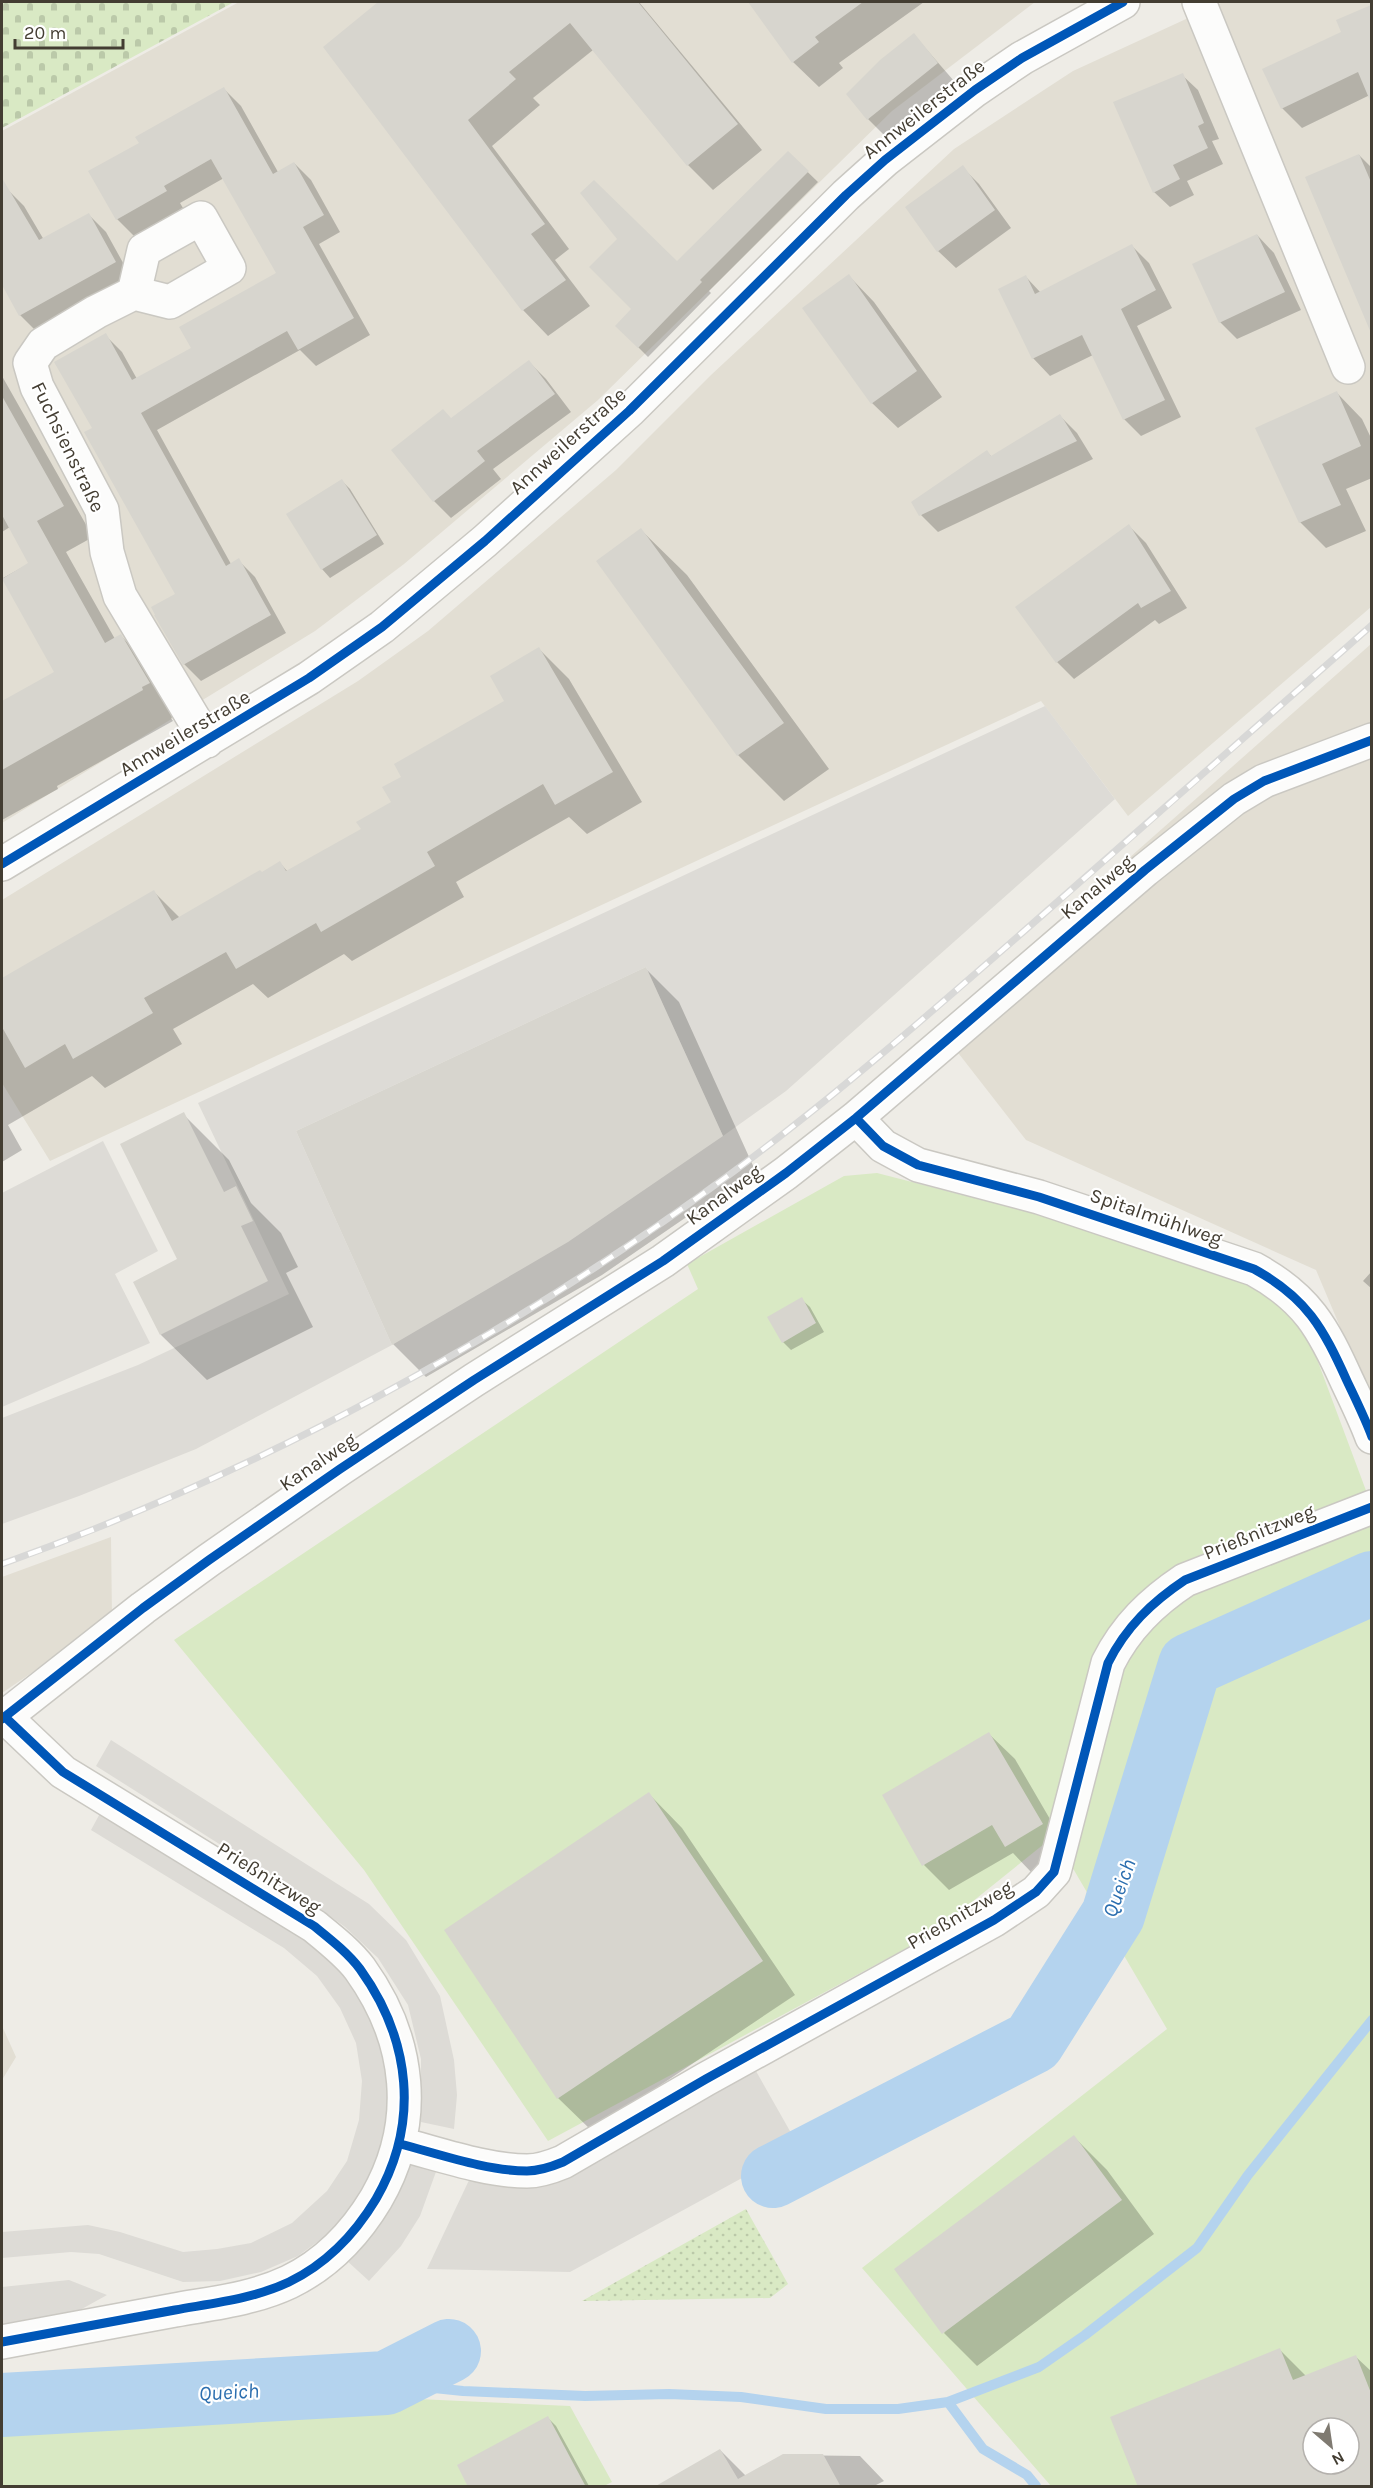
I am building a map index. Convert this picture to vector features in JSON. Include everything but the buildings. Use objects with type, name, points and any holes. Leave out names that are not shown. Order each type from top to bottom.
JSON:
[{"type":"street","name":"Annweilerstraße","points":[[2,864],[207,741],[344,655],[441,579],[629,411],[846,195],[916,135],[1022,58],[1070,29],[1123,2]]},
{"type":"street","points":[[1198,2],[1348,367]]},
{"type":"street","name":"Fuchsienstraße","points":[[134,293],[96,312],[43,344],[30,363],[37,387],[102,510],[107,552],[120,596],[207,741]]},
{"type":"street","name":"Kanalweg","points":[[3,1718],[208,1560],[340,1468],[663,1261],[786,1173],[856,1118],[1144,870],[1234,800],[1264,781],[1371,740]]},
{"type":"street","name":"Spitalmühlweg","points":[[856,1118],[883,1146],[918,1165],[1039,1197],[1254,1269],[1279,1282],[1316,1318],[1329,1340],[1371,1437]]},
{"type":"street","name":"Prießnitzweg","points":[[400,2144],[500,2168],[527,2171],[546,2169],[994,1920],[1036,1892],[1054,1872],[1108,1663],[1117,1645],[1139,1617],[1160,1596],[1185,1580],[1371,1507]]},
{"type":"street","name":"Prießnitzweg","points":[[2,2343],[248,2298],[288,2283],[316,2268],[344,2242],[358,2225],[388,2178],[404,2125],[405,2094],[402,2063],[394,2032],[381,2002],[359,1968],[314,1926],[63,1772],[3,1718]]},
{"type":"shaded area","points":[[239,2],[1035,2],[892,111],[598,400],[404,564],[315,631],[2,823],[2,131]]},
{"type":"shaded area","points":[[1223,2],[1371,2],[1371,607],[1128,816],[1041,701],[50,1161],[2,1083],[2,900],[358,681],[428,631],[616,470],[711,375],[954,149],[1073,71]]},
{"type":"shaded area","points":[[1371,644],[1371,1400],[1316,1270],[1026,1140],[938,1027]]},
{"type":"shaded area","points":[[1045,706],[1115,799],[786,1091],[723,1136],[646,967],[296,1131],[392,1345],[196,1449],[2,1524],[2,1418],[138,1365],[289,1294],[198,1103]]},
{"type":"shaded area","points":[[103,1141],[158,1251],[115,1274],[150,1343],[2,1407],[2,1193]]},
{"type":"shaded area","points":[[111,1537],[112,1618],[2,1693],[2,1577]]},
{"type":"shaded area","points":[[111,1740],[369,1904],[406,1940],[440,1996],[454,2060],[457,2095],[454,2129],[421,2122],[421,2059],[408,2005],[378,1958],[345,1927],[308,1900],[96,1766]]},
{"type":"shaded area","points":[[104,1806],[284,1916],[361,1986],[390,2063],[388,2134],[357,2205],[328,2234],[298,2256],[261,2272],[220,2281],[183,2282],[99,2254],[71,2252],[2,2258],[2,2232],[88,2225],[120,2232],[183,2252],[251,2243],[292,2223],[327,2191],[347,2161],[359,2120],[362,2081],[356,2043],[340,2008],[317,1976],[284,1948],[91,1830]]},
{"type":"shaded area","points":[[2,2026],[16,2057],[2,2080]]},
{"type":"shaded area","points":[[752,2064],[799,2147],[570,2272],[427,2269],[471,2176],[543,2183]]},
{"type":"shaded area","points":[[409,2160],[437,2169],[420,2216],[401,2246],[369,2281],[345,2259],[378,2228],[396,2199]]},
{"type":"shaded area","points":[[69,2280],[107,2295],[60,2321],[2,2327],[2,2287]]},
{"type":"green space","points":[[2,2],[234,2],[2,128]]},
{"type":"green space","points":[[877,1173],[1168,1248],[1274,1287],[1311,1343],[1371,1504],[1371,2486],[1051,2486],[862,2268],[1167,2029],[1054,1836],[931,1935],[548,2141],[364,1870],[174,1640],[698,1289],[687,1264],[844,1176]]},
{"type":"green space","points":[[746,2209],[788,2284],[770,2298],[582,2301]]},
{"type":"green space","points":[[374,2397],[570,2406],[612,2482],[604,2486],[2,2486],[2,2417]]},
{"type":"waterway","name":"Queich","points":[[773,2176],[1033,2042],[1113,1915],[1190,1665],[1372,1583]]},
{"type":"waterway","points":[[386,2383],[463,2391],[585,2396],[669,2394],[741,2397],[826,2409],[898,2409],[948,2402],[1039,2367],[1085,2335],[1197,2248],[1248,2175],[1372,2020]]},
{"type":"waterway","name":"Queich","points":[[2,2405],[386,2383],[449,2351]]},
{"type":"waterway","points":[[948,2402],[983,2449],[1027,2475],[1036,2486]]},
{"type":"railway","points":[[2,1564],[195,1487],[381,1395],[472,1344],[648,1232],[772,1143],[885,1052],[1372,625]]},
{"type":"cycle path","points":[[2,864],[309,678],[382,627],[485,541],[629,411],[846,195],[885,160],[975,90],[1022,58],[1123,2]]},
{"type":"cycle path","points":[[2,1719],[143,1608],[209,1560],[474,1380],[663,1261],[786,1173],[856,1118],[1145,870],[1234,799],[1264,781],[1372,740]]},
{"type":"cycle path","points":[[856,1118],[883,1146],[918,1165],[1039,1197],[1254,1269],[1272,1280],[1300,1303],[1321,1330],[1372,1437]]},
{"type":"cycle path","points":[[400,2144],[496,2168],[532,2171],[554,2166],[994,1920],[1036,1892],[1054,1872],[1108,1663],[1123,1638],[1141,1616],[1185,1580],[1372,1507]]},
{"type":"cycle path","points":[[2,2342],[233,2300],[275,2288],[302,2275],[338,2247],[368,2212],[390,2170],[399,2141],[404,2112],[404,2082],[399,2053],[390,2024],[377,1996],[360,1969],[344,1952],[314,1926],[63,1772],[5,1717]]}]
